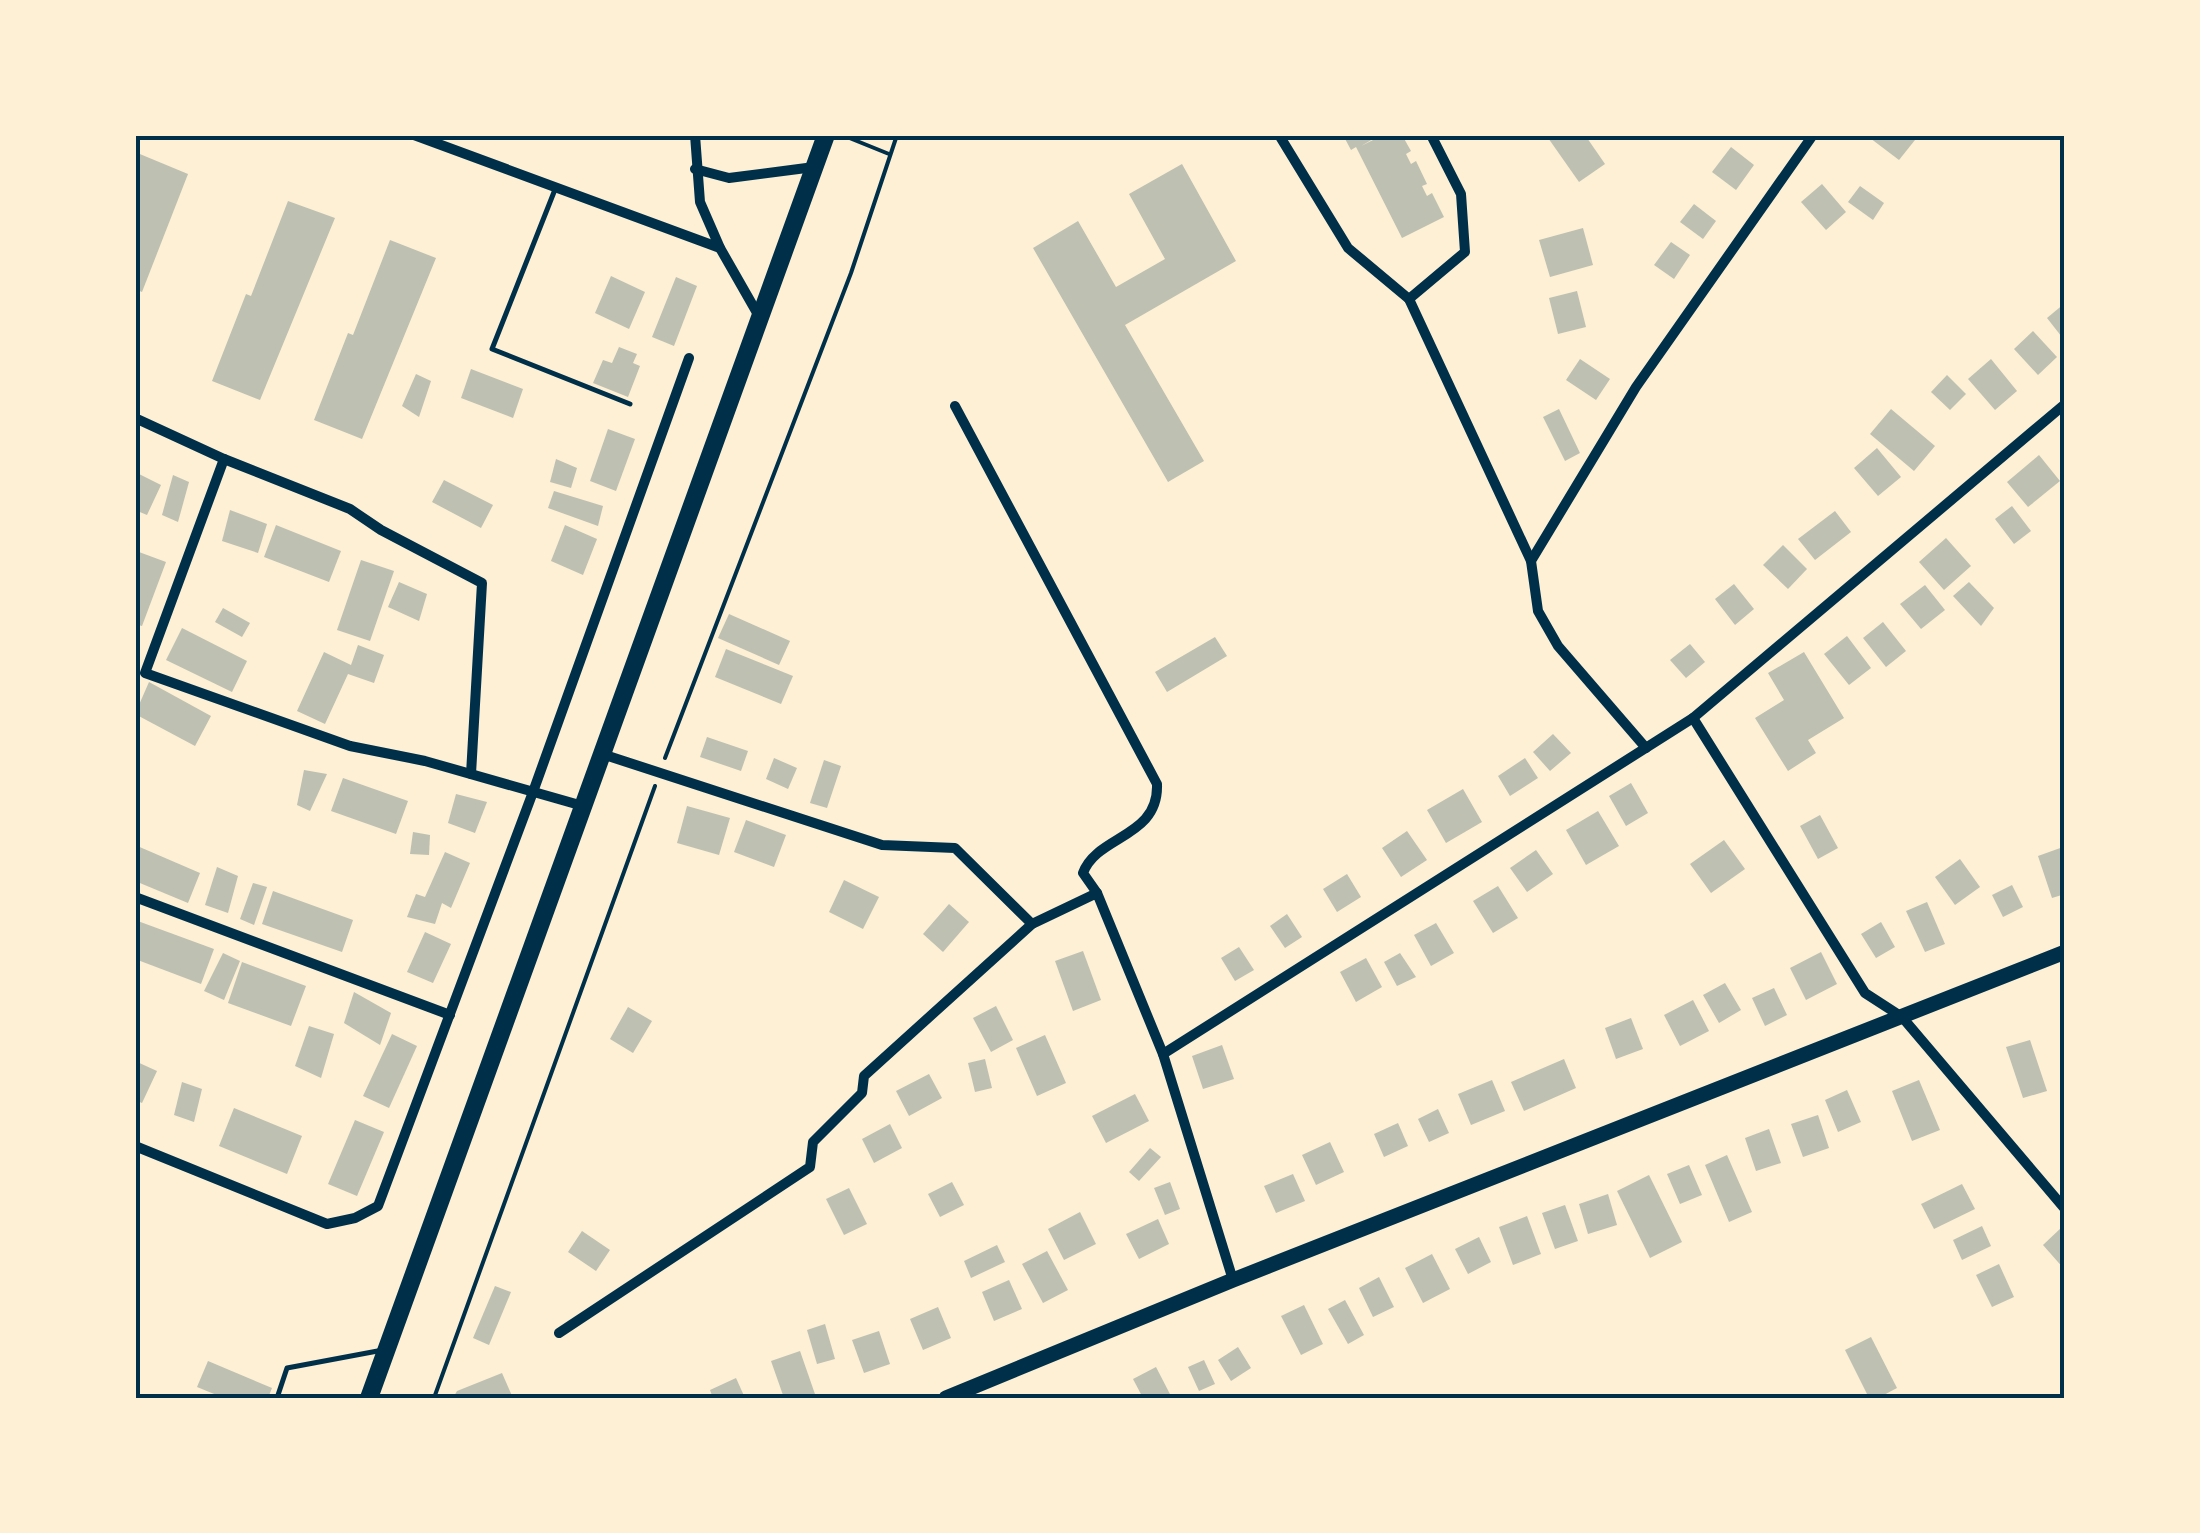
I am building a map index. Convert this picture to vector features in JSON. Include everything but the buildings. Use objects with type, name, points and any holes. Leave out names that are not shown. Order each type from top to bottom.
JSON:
[{"type":"main road","points":[[369,1398],[826,135]]},
{"type":"main road","points":[[946,1398],[1233,1280],[2065,952]]},
{"type":"street","points":[[414,135],[720,248]]},
{"type":"street","points":[[695,135],[700,202],[720,248],[760,318]]},
{"type":"street","points":[[1279,135],[1348,248],[1409,298],[1532,561],[1538,611],[1558,646],[1646,748]]},
{"type":"street","points":[[1409,298],[1465,252],[1460,194],[1431,135]]},
{"type":"street","points":[[1532,561],[1636,386],[1814,135]]},
{"type":"street","points":[[695,170],[729,178],[814,167]]},
{"type":"street","points":[[135,1146],[327,1224],[355,1218],[378,1206],[689,358]]},
{"type":"street","points":[[1163,1054],[1694,718],[2065,404]]},
{"type":"street","points":[[955,406],[1156,784],[1157,796],[1138,828],[1087,860],[1083,873],[1097,894],[1163,1054],[1233,1280]]},
{"type":"street","points":[[135,418],[224,459],[350,509],[381,530],[482,583],[471,774]]},
{"type":"street","points":[[224,459],[145,673],[350,746],[471,774],[582,806]]},
{"type":"street","points":[[1694,718],[1865,993],[1902,1017],[2065,1210]]},
{"type":"street","points":[[602,754],[882,845],[954,848],[1032,924]]},
{"type":"street","points":[[559,1334],[810,1167],[813,1142],[862,1093],[864,1076],[1032,924],[1097,894]]},
{"type":"street","points":[[135,897],[450,1015]]},
{"type":"lane","points":[[556,188],[492,349],[630,404]]},
{"type":"lane","points":[[277,1398],[287,1368],[386,1349]]},
{"type":"path","points":[[842,135],[890,154]]}]
